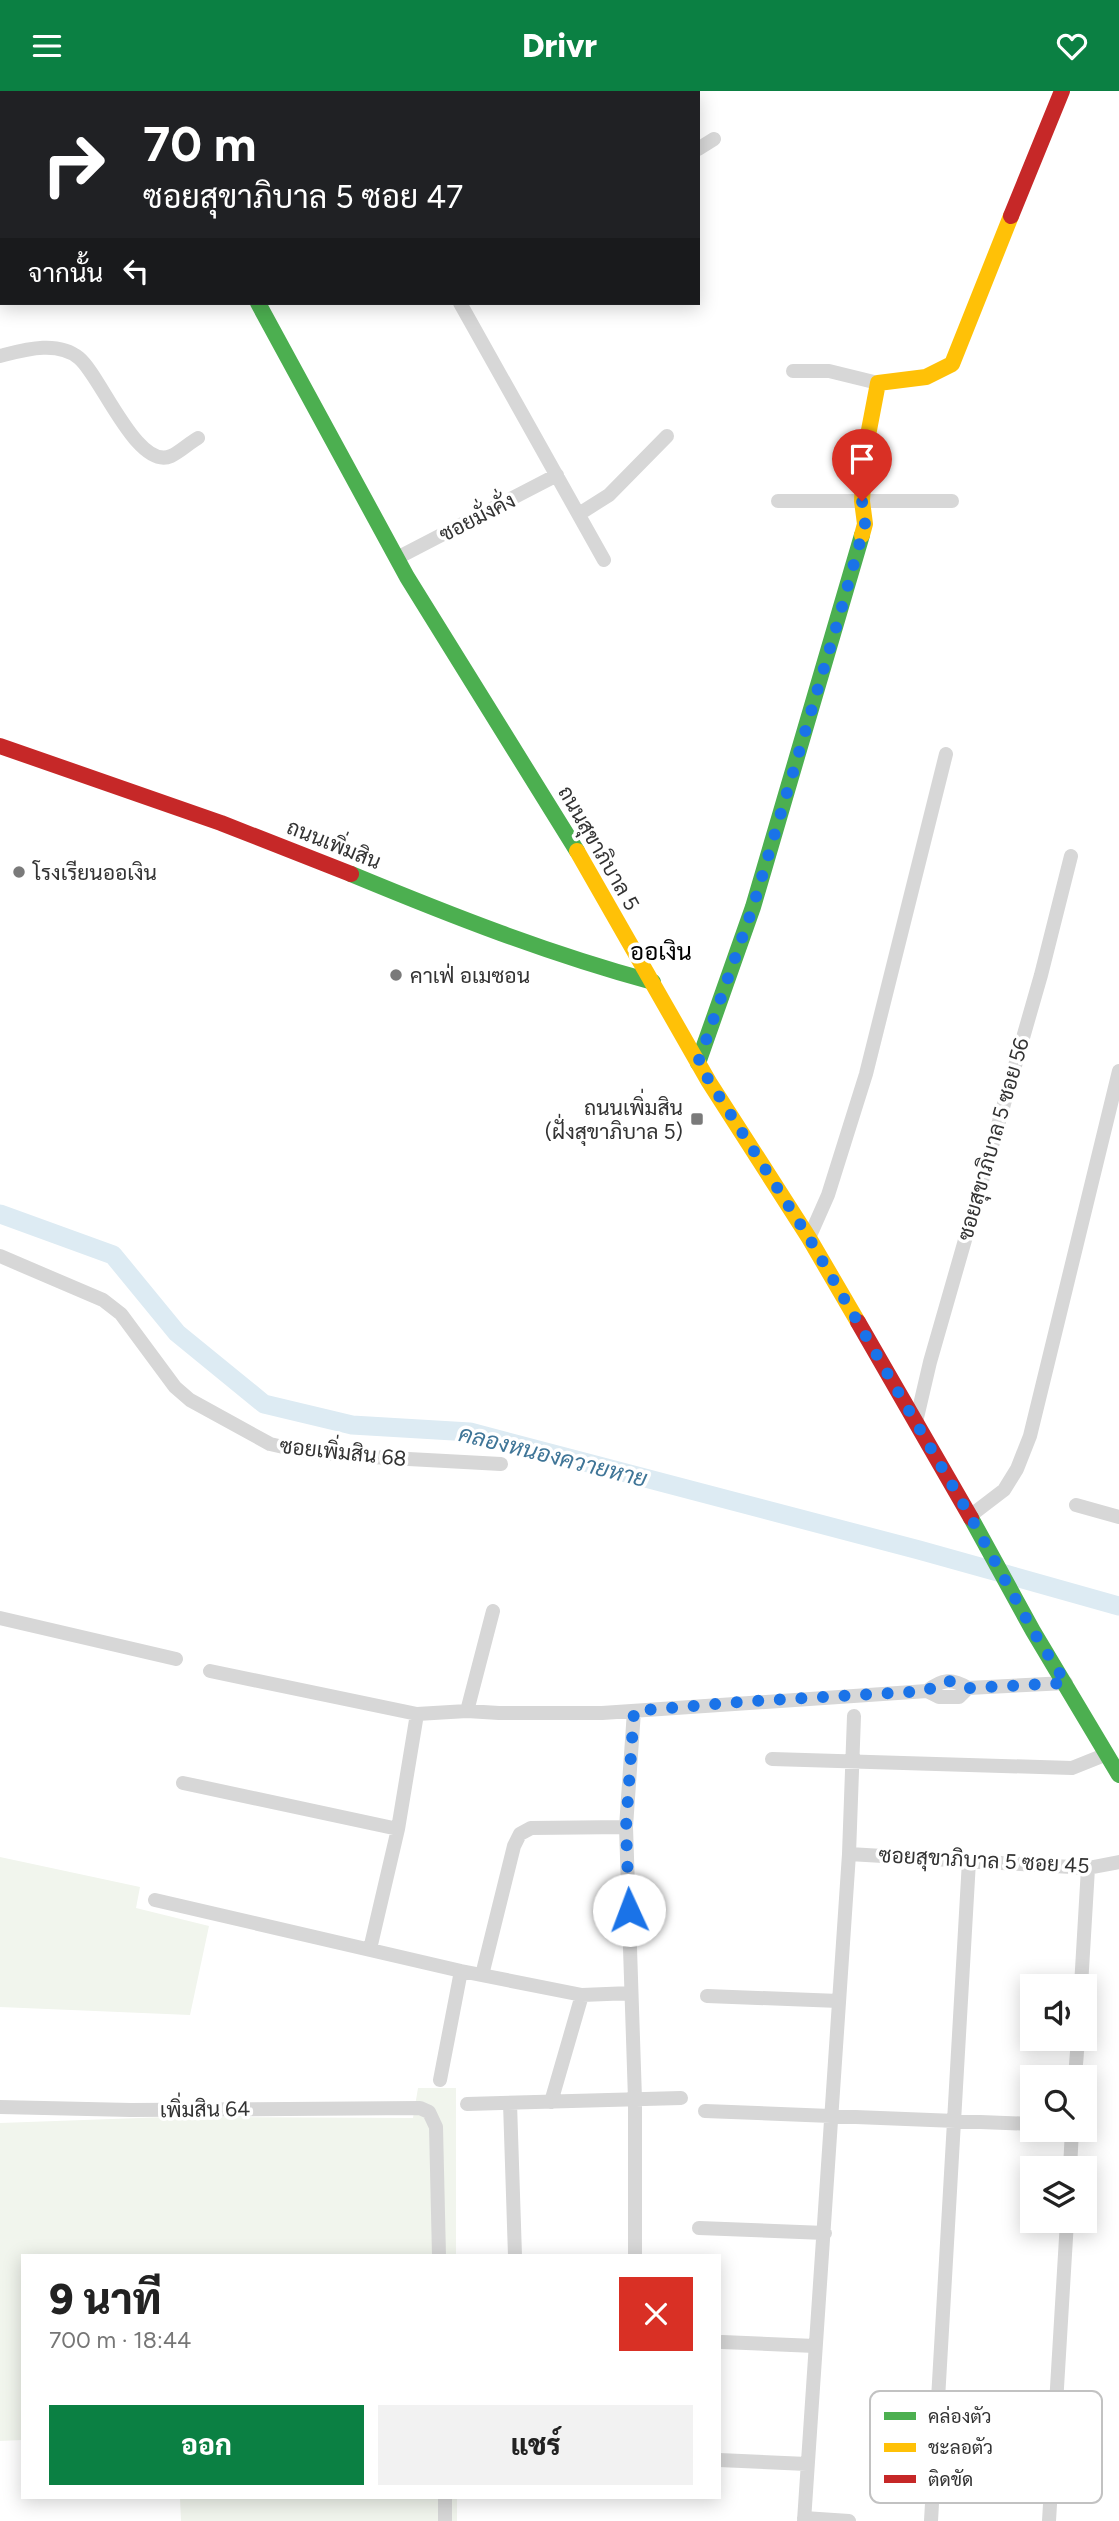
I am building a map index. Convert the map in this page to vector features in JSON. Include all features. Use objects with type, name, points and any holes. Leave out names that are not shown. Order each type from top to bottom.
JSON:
[{"type":"street","points":[[793,371],[829,371],[878,383],[901,379],[929,379],[952,364],[1062,91]]},
{"type":"street","points":[[700,148],[714,139]]},
{"type":"street","name":"ถนนสุขาภิบาล 5","points":[[259,305],[436,625],[555,813],[698,1063],[809,1238],[970,1516],[1009,1589],[1119,1775]]},
{"type":"street","points":[[461,305],[604,560]]},
{"type":"street","points":[[0,356],[35,348],[60,349],[79,358],[137,443],[151,455],[162,458],[171,456],[198,437]]},
{"type":"street","points":[[698,1063],[753,907],[865,524],[862,501],[865,451],[878,383]]},
{"type":"street","points":[[579,514],[609,495],[667,436]]},
{"type":"street","name":"ซอยมั่งคั่ง","points":[[397,558],[558,475]]},
{"type":"street","points":[[778,501],[952,501]]},
{"type":"street","name":"ถนนเพิ่มสิน","points":[[0,746],[244,831],[602,970],[653,982]]},
{"type":"street","points":[[809,1238],[828,1195],[866,1074],[946,754]]},
{"type":"street","name":"ซอยสุขาภิบาล 5 ซอย 56","points":[[916,1422],[968,1226],[1041,975],[1071,856]]},
{"type":"street","points":[[970,1516],[1004,1490],[1017,1469],[1030,1436],[1119,1071]]},
{"type":"street","name":"ซอยเพิ่มสิน 68","points":[[0,1256],[103,1300],[121,1314],[175,1387],[190,1400],[270,1444],[353,1457],[501,1464]]},
{"type":"street","points":[[1076,1505],[1119,1517]]},
{"type":"street","points":[[467,1711],[493,1611]]},
{"type":"street","points":[[0,1618],[176,1659]]},
{"type":"street","points":[[210,1671],[416,1714],[467,1711],[634,1711],[927,1691],[940,1681],[957,1681],[968,1688],[1066,1683]]},
{"type":"street","points":[[634,1711],[626,1827],[635,2099],[635,2254]]},
{"type":"street","points":[[370,1949],[398,1829],[416,1714]]},
{"type":"street","points":[[849,2521],[804,2520],[849,1854],[854,1716]]},
{"type":"street","points":[[772,1759],[1072,1768],[1107,1753]]},
{"type":"street","points":[[183,1783],[398,1829]]},
{"type":"street","points":[[482,1975],[514,1846],[520,1834],[531,1828],[626,1827]]},
{"type":"street","name":"ซอยสุขาภิบาล 5 ซอย 45","points":[[849,1854],[1088,1868],[1119,1862]]},
{"type":"street","points":[[938,2391],[969,1861]]},
{"type":"street","points":[[1082,1974],[1088,1868]]},
{"type":"street","points":[[155,1900],[461,1971],[582,1995],[631,1993]]},
{"type":"street","points":[[440,2080],[461,1971]]},
{"type":"street","points":[[551,2102],[582,1995]]},
{"type":"street","points":[[707,1996],[839,2001]]},
{"type":"street","points":[[467,2104],[681,2098]]},
{"type":"street","points":[[510,2103],[515,2254]]},
{"type":"street","name":"เพิ่มสิน 64","points":[[0,2107],[131,2110],[410,2107],[429,2112],[436,2127],[439,2254]]},
{"type":"street","points":[[705,2111],[1020,2123]]},
{"type":"street","points":[[699,2228],[825,2233]]},
{"type":"street","points":[[1057,2391],[1066,2233]]},
{"type":"street","points":[[722,2342],[815,2346]]},
{"type":"street","points":[[721,2461],[807,2464]]},
{"type":"street","points":[[445,2499],[445,2521]]},
{"type":"street","points":[[931,2521],[932,2503]]},
{"type":"street","points":[[1049,2521],[1050,2503]]},
{"type":"shaded area","points":[[0,1857],[140,1887],[136,1908],[209,1926],[190,2015],[0,2007]]},
{"type":"shaded area","points":[[418,2088],[456,2088],[456,2254],[21,2254],[21,2440],[0,2441],[0,2123],[167,2117],[413,2118]]},
{"type":"shaded area","points":[[180,2499],[457,2499],[457,2521],[181,2521]]},
{"type":"waterway","name":"คลองหนองควายหาย","points":[[0,1214],[113,1255],[177,1333],[264,1404],[352,1425],[470,1432],[919,1550],[1119,1606]]},
{"type":"traffic: fast","points":[[259,305],[407,577],[577,851]]},
{"type":"traffic: fast","points":[[698,1063],[753,907],[862,535]]},
{"type":"traffic: fast","points":[[351,874],[500,933],[653,982]]},
{"type":"traffic: fast","points":[[971,1518],[1033,1631],[1119,1775]]},
{"type":"traffic: slow","points":[[862,535],[865,524],[862,501],[865,451],[878,383],[926,377],[952,364],[1011,216]]},
{"type":"traffic: slow","points":[[577,851],[709,1082],[809,1238],[858,1322]]},
{"type":"traffic: jam","points":[[1011,216],[1062,91]]},
{"type":"traffic: jam","points":[[0,746],[221,823],[351,874]]},
{"type":"traffic: jam","points":[[858,1322],[971,1518]]},
{"type":"place","name":"โรงเรียนออเงิน","points":[[19,872]]},
{"type":"place","name":"คาเฟ่ อเมซอน","points":[[396,975]]},
{"type":"place","name":"ถนนเพิ่มสิน (ฝั่งสุขาภิบาล 5)","points":[[697,1119]]},
{"type":"district","name":"ออเงิน","points":[[661,951]]},
{"type":"route","points":[[629,1910],[626,1827],[634,1711],[927,1691],[940,1681],[957,1681],[968,1688],[1066,1683],[1033,1631],[970,1516],[809,1238],[698,1063],[753,907],[838,621],[865,524],[862,501]]}]
